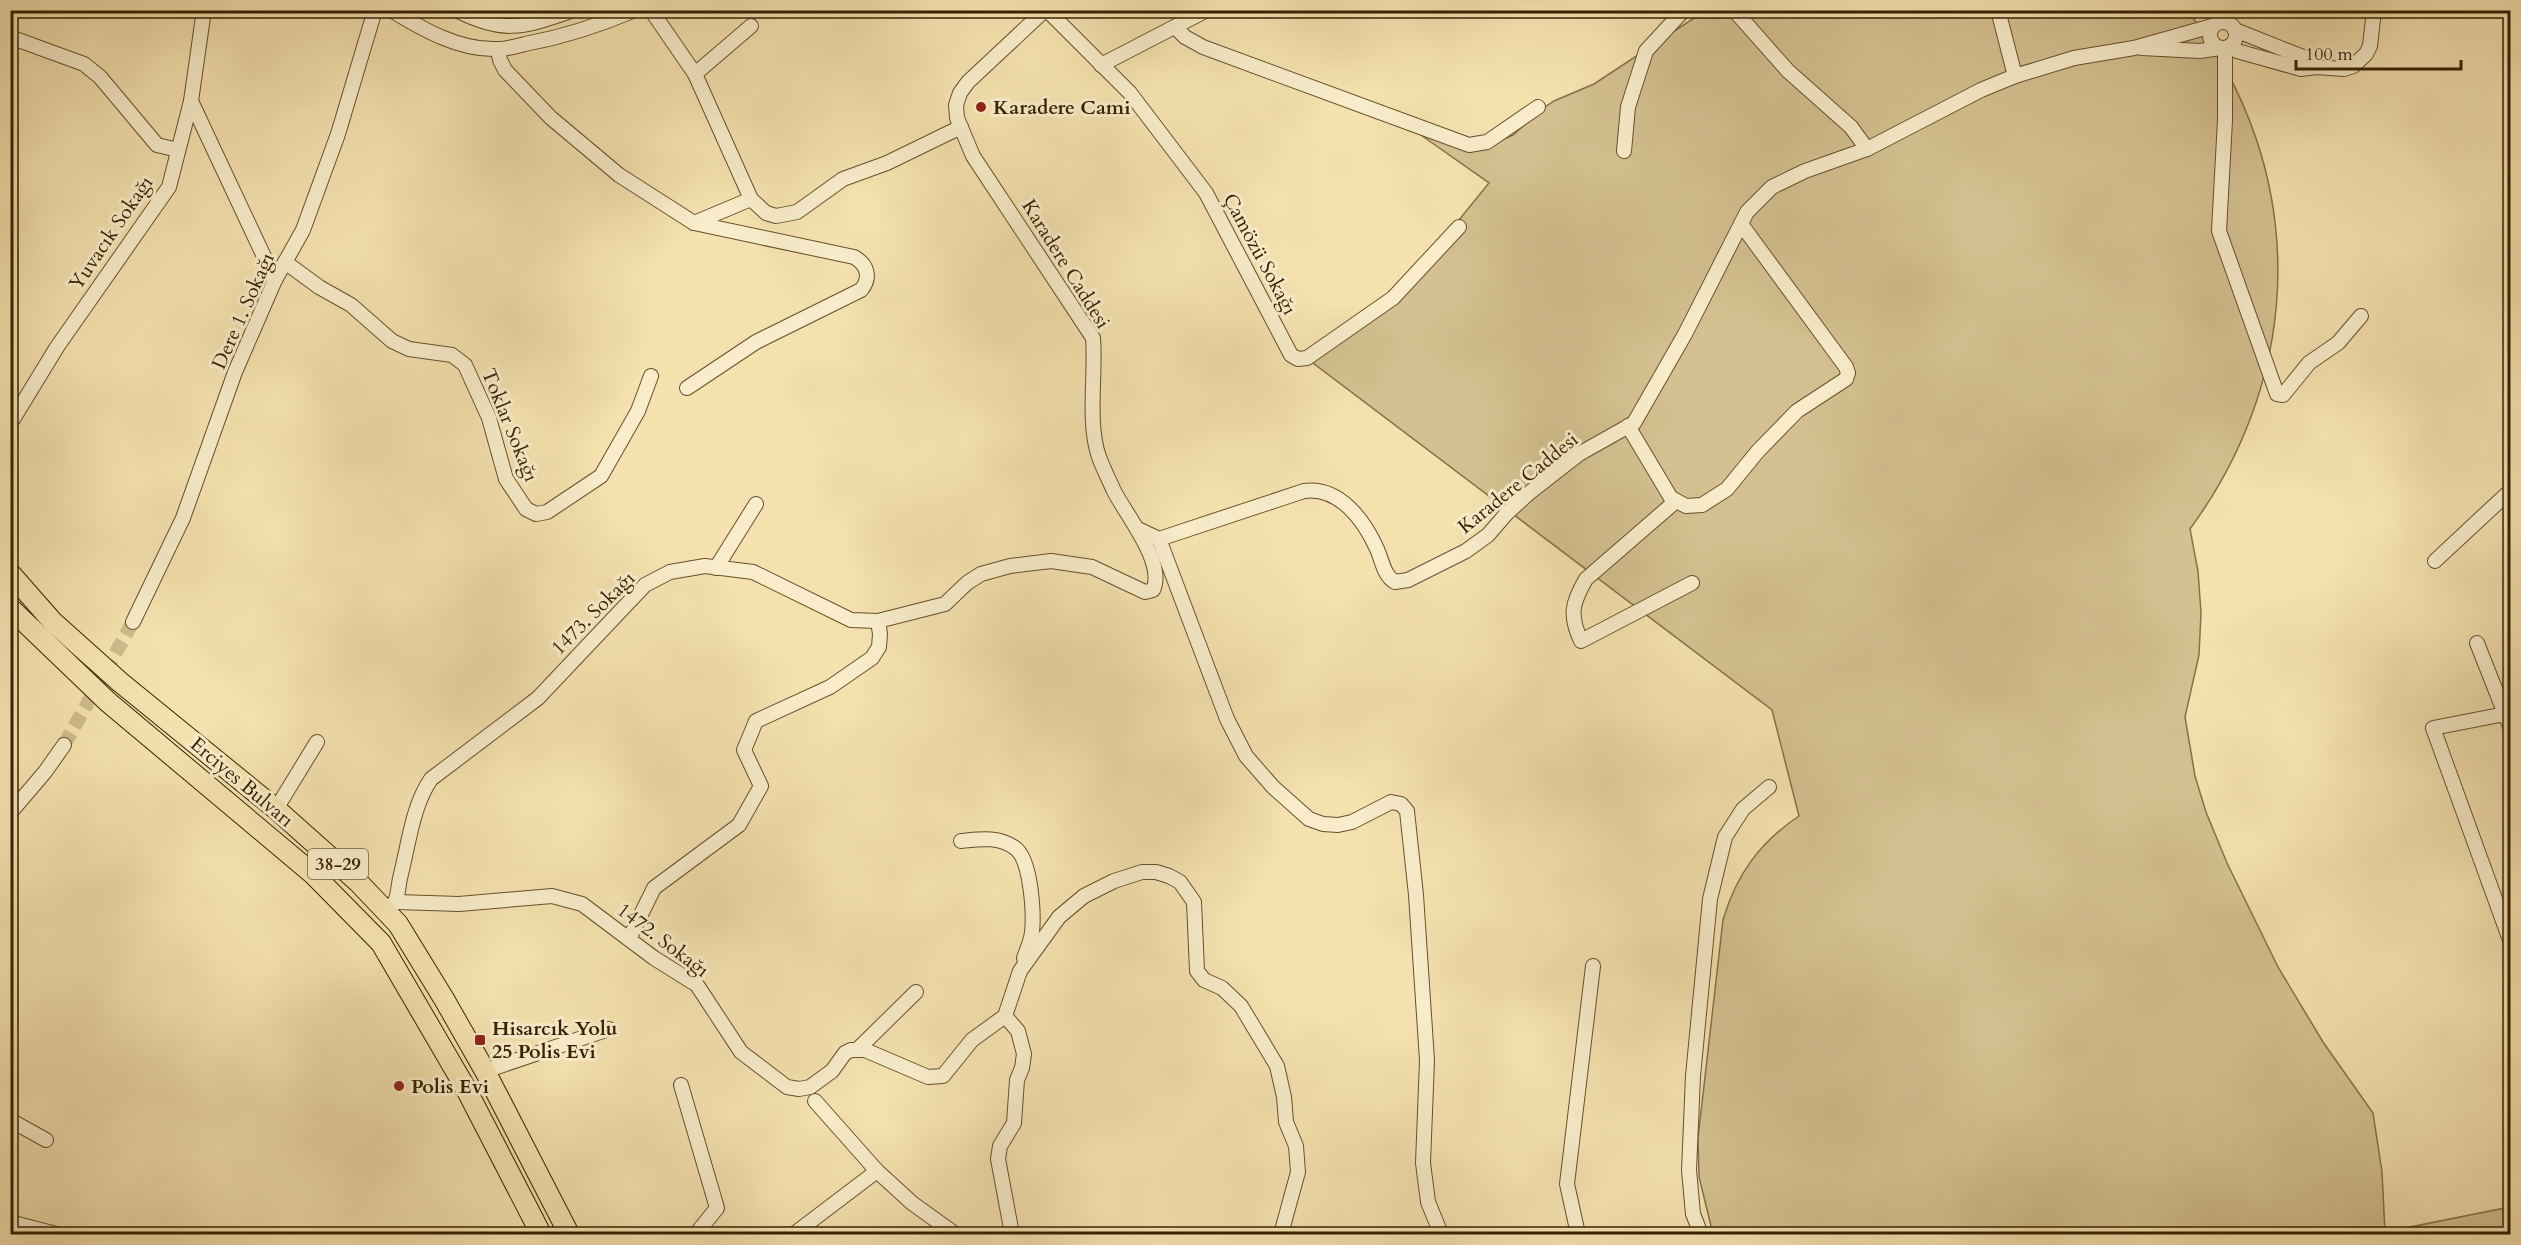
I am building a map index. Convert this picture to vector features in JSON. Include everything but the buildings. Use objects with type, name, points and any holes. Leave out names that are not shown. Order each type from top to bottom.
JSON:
[{"type":"highway","name":"Erciyes Bulvarı","points":[[10,573],[53,622],[120,682],[276,809],[358,882],[392,907],[398,924],[485,1071],[569,1234]]},
{"type":"highway","name":"Erciyes Bulvarı","points":[[10,608],[108,702],[313,874],[381,943],[465,1087],[541,1234]]},
{"type":"street","name":"Yuvacık Sokağı","points":[[10,424],[57,347],[169,187],[191,101],[204,10]]},
{"type":"street","name":"Dere 1. Sokağı","points":[[133,622],[183,518],[235,372],[275,280],[303,231],[338,134],[375,10]]},
{"type":"street","points":[[391,10],[427,32],[465,44],[498,50],[578,30],[635,10]]},
{"type":"street","points":[[456,10],[500,27],[527,25],[574,10]]},
{"type":"street","points":[[651,10],[695,74],[751,199],[766,213],[787,216],[797,212],[843,179],[887,163],[961,127]]},
{"type":"street","name":"Çamözü Sokağı","points":[[1046,10],[1130,93],[1206,193],[1294,357],[1307,358],[1382,307],[1459,227]]},
{"type":"street","name":"Karadere Caddesi","points":[[1046,10],[968,82],[960,93],[956,105],[957,118],[974,156],[1093,338],[1095,361],[1093,409],[1098,456],[1115,492],[1138,529]]},
{"type":"street","points":[[1101,64],[1207,10]]},
{"type":"street","points":[[1734,10],[1788,70],[1851,127],[1867,149]]},
{"type":"street","points":[[1998,10],[2015,76]]},
{"type":"street","points":[[2134,48],[2200,51],[2225,47],[2235,39],[2229,10]]},
{"type":"street","points":[[2215,20],[2210,39],[2225,47],[2301,69],[2316,67],[2344,69],[2361,60],[2370,46],[2374,10]]},
{"type":"street","points":[[1624,151],[1628,106],[1646,51],[1681,11]]},
{"type":"street","points":[[2134,48],[2215,20],[2225,21],[2234,28],[2303,57],[2316,67]]},
{"type":"street","points":[[695,74],[751,27]]},
{"type":"street","points":[[1175,27],[1185,37],[1203,47],[1469,145],[1487,142],[1538,107]]},
{"type":"street","points":[[10,37],[84,64],[100,77],[157,145],[178,150]]},
{"type":"street","points":[[2225,47],[2225,120],[2218,231],[2277,394],[2286,393],[2294,378],[2309,363],[2338,343],[2361,316]]},
{"type":"street","name":"Karadere Caddesi","points":[[1159,539],[1304,491],[1325,491],[1335,496],[1360,522],[1377,548],[1388,577],[1395,582],[1404,582],[1466,551],[1488,535],[1529,493],[1579,454],[1634,423],[1685,334],[1747,212],[1772,187],[1805,171],[1867,149],[1981,90],[2015,76],[2073,58],[2134,48]]},
{"type":"street","points":[[498,50],[505,70],[551,118],[619,176],[694,223],[855,257],[865,265],[867,278],[861,290],[756,342],[687,388]]},
{"type":"street","points":[[191,101],[275,280]]},
{"type":"street","points":[[694,223],[751,199]]},
{"type":"street","points":[[1628,426],[1671,498],[1686,506],[1702,505],[1727,489],[1758,451],[1797,411],[1844,382],[1847,376],[1846,367],[1741,224]]},
{"type":"street","name":"Toklar Sokağı","points":[[285,262],[319,287],[351,304],[392,341],[409,350],[452,355],[460,359],[465,365],[489,418],[506,479],[526,509],[536,514],[547,512],[601,476],[638,411],[651,376]]},
{"type":"street","points":[[2435,561],[2511,491]]},
{"type":"street","points":[[1676,501],[1586,579],[1577,595],[1572,612],[1574,626],[1581,640],[1692,584]]},
{"type":"street","points":[[716,568],[756,504]]},
{"type":"street","points":[[1138,529],[1159,539],[1227,719],[1246,756],[1274,787],[1309,819],[1323,824],[1338,825],[1352,822],[1391,802],[1401,804],[1407,811],[1416,895],[1427,1060],[1423,1163],[1428,1202],[1441,1234]]},
{"type":"street","name":"1473. Sokağı","points":[[392,907],[421,794],[431,778],[537,698],[645,585],[670,572],[705,566],[753,572],[851,620],[878,621],[945,604],[967,583],[981,574],[1010,566],[1051,561],[1092,567],[1145,592],[1151,592],[1155,586],[1155,570],[1138,529]]},
{"type":"street","points":[[629,939],[654,888],[739,825],[761,786],[744,750],[756,722],[830,687],[872,658],[879,647],[878,621]]},
{"type":"street","points":[[2477,642],[2509,717],[2433,728],[2511,940]]},
{"type":"street","points":[[276,809],[316,742]]},
{"type":"street","points":[[10,813],[45,772],[64,745]]},
{"type":"street","points":[[1701,1234],[1693,1214],[1689,1170],[1693,1076],[1710,899],[1725,837],[1743,809],[1769,787]]},
{"type":"street","points":[[858,1049],[928,1077],[938,1078],[946,1072],[972,1040],[1005,1016],[1032,933],[1033,907],[1025,861],[1015,848],[997,840],[984,838],[961,841]]},
{"type":"street","points":[[1020,971],[1059,917],[1084,896],[1114,881],[1142,872],[1156,872],[1180,882],[1194,902],[1197,971],[1204,980],[1222,988],[1241,1006],[1277,1066],[1284,1098],[1286,1122],[1296,1146],[1298,1172],[1281,1234]]},
{"type":"street","name":"1472. Sokağı","points":[[392,907],[552,896],[582,904],[654,958],[697,984],[741,1052],[787,1087],[799,1089],[810,1087],[832,1071],[845,1053],[858,1049],[916,992]]},
{"type":"street","points":[[1578,1234],[1567,1184],[1593,966]]},
{"type":"street","points":[[1005,1016],[1018,1031],[1024,1054],[1017,1080],[1014,1123],[1000,1146],[998,1159],[1012,1234]]},
{"type":"street","points":[[485,1071],[609,1029]]},
{"type":"street","points":[[681,1085],[717,1208],[696,1234]]},
{"type":"street","points":[[815,1101],[877,1171],[912,1203],[955,1234]]},
{"type":"street","points":[[10,1120],[46,1140]]},
{"type":"street","points":[[794,1234],[877,1171]]},
{"type":"street","points":[[10,1222],[56,1234]]},
{"type":"shaded area","points":[[1768,10],[2188,11],[2227,72],[2255,137],[2272,203],[2278,270],[2272,337],[2256,403],[2228,467],[2190,529],[2198,571],[2201,613],[2199,655],[2185,717],[2195,776],[2206,812],[2227,863],[2278,967],[2323,1042],[2373,1113],[2382,1172],[2385,1232],[2510,1207],[2510,1234],[1713,1234],[1699,1177],[1698,1138],[1723,920],[1735,888],[1751,861],[1772,837],[1799,816],[1772,710],[1309,360],[1386,310],[1489,183],[1408,126],[1495,143],[1513,135],[1554,101],[1594,84],[1694,18],[1731,18]]},
{"type":"tunnel","points":[[64,745],[133,622]]},
{"type":"place","name":"Karadere Cami","points":[[981,107]]},
{"type":"place","name":"Hisarcık Yolu 25 Polis Evi","points":[[480,1040]]},
{"type":"place","name":"Polis Evi","points":[[399,1086]]}]
